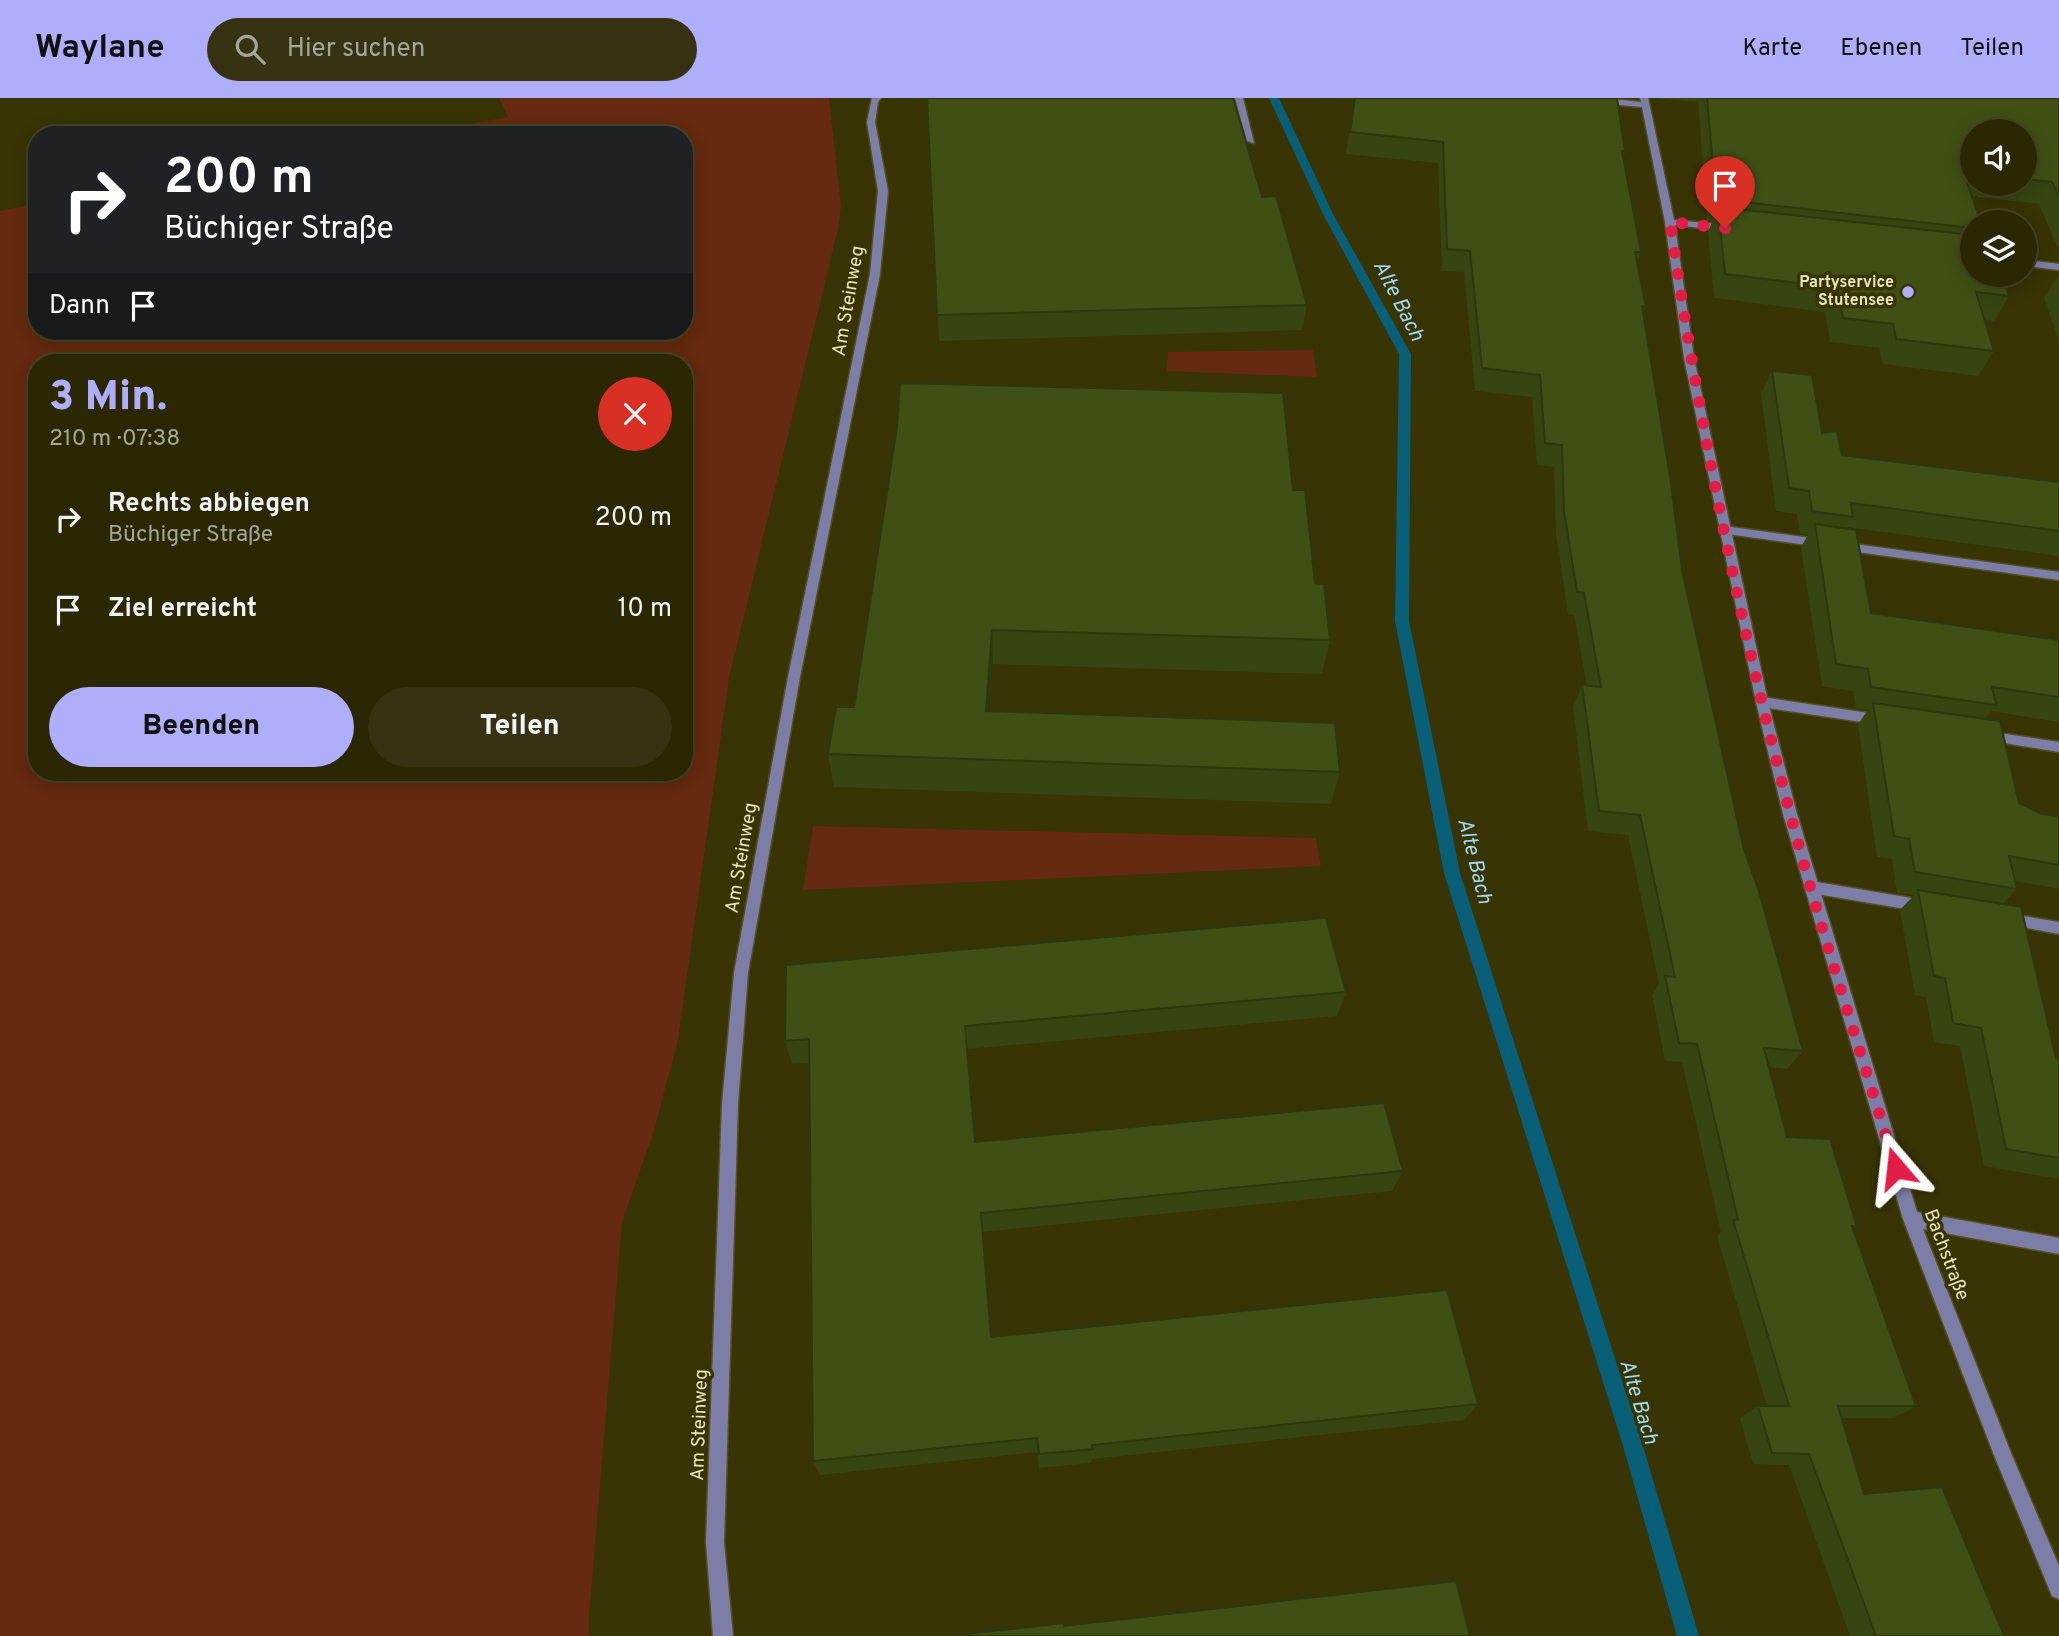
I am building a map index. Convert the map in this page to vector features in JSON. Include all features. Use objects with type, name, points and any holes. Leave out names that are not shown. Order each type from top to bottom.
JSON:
[{"type":"street","name":"Am Steinweg","points":[[723,1636],[715,1542],[730,1104],[741,973],[796,664],[875,274],[883,191],[871,122],[877,98]]},
{"type":"street","points":[[1239,98],[1251,141]]},
{"type":"street","name":"Bachstraße","points":[[1586,100],[1645,102],[1670,222],[1689,358],[1724,530],[1762,702],[1811,887],[1911,1219],[2003,1455],[2059,1589]]},
{"type":"street","points":[[1670,222],[1738,230]]},
{"type":"street","points":[[2037,264],[2059,267]]},
{"type":"street","points":[[1724,530],[2059,576]]},
{"type":"street","points":[[1762,702],[1897,723]]},
{"type":"street","points":[[1964,733],[2059,747]]},
{"type":"street","points":[[1811,887],[1935,908]]},
{"type":"street","points":[[1990,917],[2059,928]]},
{"type":"street","points":[[1911,1219],[2059,1247]]},
{"type":"shaded area","points":[[499,98],[829,98],[841,206],[838,229],[729,678],[678,1040],[653,1134],[622,1222],[589,1636],[0,1636],[0,211],[28,206],[28,340],[693,340],[693,126],[461,126],[508,117]]},
{"type":"shaded area","points":[[1313,350],[1317,377],[1167,371],[1168,352]]},
{"type":"shaded area","points":[[813,826],[1316,838],[1321,866],[803,890]]},
{"type":"building","points":[[927,98],[1233,98],[1262,197],[1276,196],[1307,305],[937,315]]},
{"type":"building","points":[[1355,98],[1617,98],[1625,151],[1622,151],[1641,252],[1635,252],[1646,307],[1642,306],[1670,476],[1682,570],[1744,850],[1759,891],[1803,1051],[1764,1048],[1787,1137],[1830,1139],[1857,1227],[1852,1226],[1916,1406],[1838,1406],[1864,1494],[1942,1487],[2004,1636],[1876,1636],[1809,1454],[1772,1453],[1758,1406],[1789,1406],[1733,1220],[1738,1220],[1697,1044],[1679,1043],[1665,976],[1675,977],[1640,815],[1599,811],[1582,685],[1601,687],[1584,593],[1577,592],[1564,511],[1562,445],[1545,443],[1540,375],[1482,368],[1470,251],[1447,249],[1443,142],[1350,132]]},
{"type":"building","points":[[1707,98],[2059,98],[2059,197],[2052,182],[2037,180],[2037,119],[1960,119],[1960,196],[1972,196],[1977,210],[1960,210],[1960,227],[1716,199]]},
{"type":"building","points":[[1718,207],[1960,234],[1960,287],[2006,287],[2009,296],[1976,292],[1994,351],[1896,339],[1893,324],[1843,318],[1837,288],[1725,274]]},
{"type":"building","points":[[1772,371],[1812,375],[1822,433],[1837,431],[1842,455],[2059,482],[2059,531],[1851,503],[1853,517],[1812,511],[1809,491],[1789,488]]},
{"type":"building","points":[[900,383],[1283,393],[1293,490],[1305,490],[1315,583],[1324,584],[1330,640],[992,630],[986,711],[1335,723],[1340,772],[828,754],[836,707],[854,707],[897,427]]},
{"type":"building","points":[[1815,524],[1856,530],[1871,613],[2059,640],[2059,697],[1992,687],[1996,705],[1871,687],[1868,669],[1836,664]]},
{"type":"building","points":[[1873,703],[2000,721],[2019,803],[2042,814],[2059,816],[2059,865],[2009,856],[2017,889],[1915,872],[1909,839],[1894,836]]},
{"type":"building","points":[[1918,890],[2021,907],[2056,1058],[2059,1059],[2059,1158],[2006,1149],[1981,1028],[1953,1023],[1945,978],[1934,976]]},
{"type":"building","points":[[1326,918],[1346,992],[965,1026],[975,1142],[1384,1103],[1403,1171],[981,1213],[991,1337],[1447,1290],[1478,1404],[1092,1445],[1093,1449],[1039,1454],[1037,1438],[813,1461],[809,1039],[785,1041],[786,965]]},
{"type":"building","points":[[1456,1581],[1470,1636],[949,1636],[1064,1623],[1064,1626]]},
{"type":"waterway","name":"Alte Bach","points":[[1274,98],[1328,214],[1405,354],[1402,621],[1452,873],[1633,1446],[1688,1636]]},
{"type":"place","name":"Partyservice Stutensee","points":[[1908,292]]},
{"type":"route","points":[[1725,228],[1670,222],[1689,358],[1756,678],[1790,814],[1896,1168]]}]
